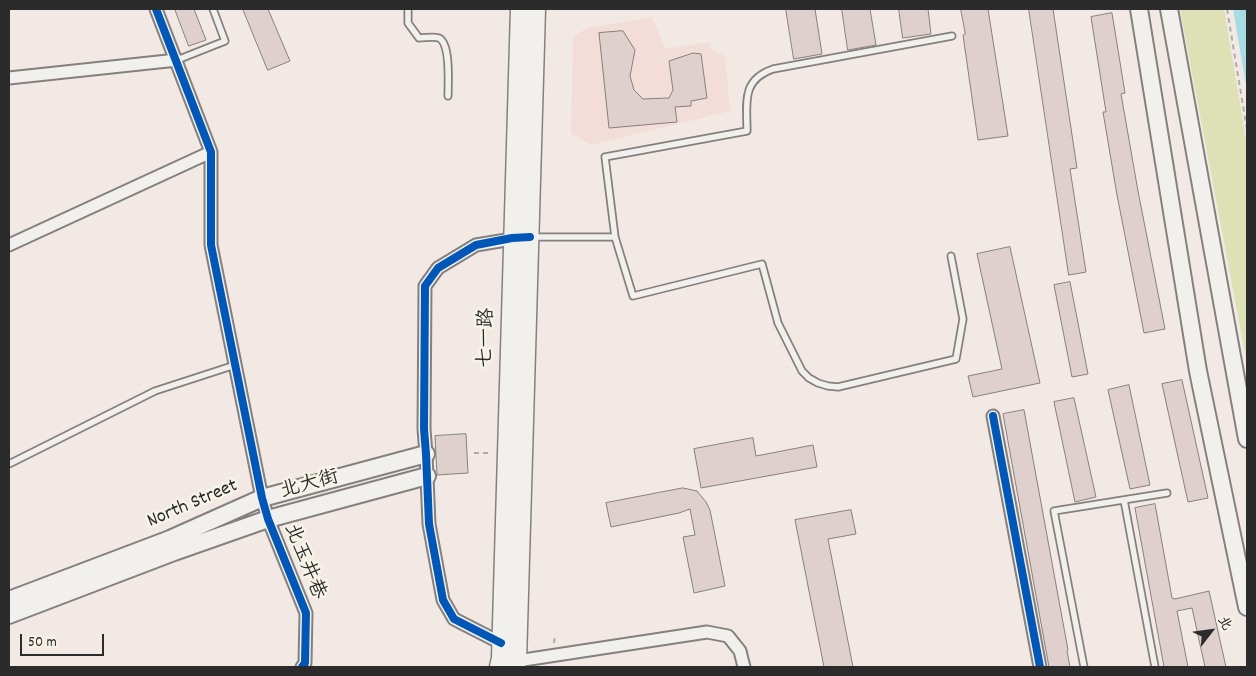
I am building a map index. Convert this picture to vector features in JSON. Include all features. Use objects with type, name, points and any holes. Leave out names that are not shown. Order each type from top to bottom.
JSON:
[{"type":"main road","name":"七一路","points":[[516,664],[521,238],[520,9]]},
{"type":"main road","name":"七一路","points":[[499,667],[501,658],[507,453],[536,9]]},
{"type":"main road","points":[[1139,9],[1198,371],[1247,607]]},
{"type":"main road","points":[[1169,9],[1247,439]]},
{"type":"main road","name":"North Street","points":[[9,600],[170,539],[262,498],[426,454]]},
{"type":"main road","name":"北大街","points":[[9,615],[174,552],[268,519],[427,476]]},
{"type":"street","points":[[9,245],[211,152],[156,9]]},
{"type":"street","points":[[9,78],[176,60]]},
{"type":"street","name":"北玉井巷","points":[[211,152],[211,245],[262,498],[268,519],[306,613],[305,663],[302,667]]},
{"type":"street","points":[[501,643],[454,619],[443,600],[429,524],[424,429],[425,286],[438,268],[476,245],[521,238]]},
{"type":"street","points":[[993,416],[1040,667]]},
{"type":"street","points":[[516,664],[707,632],[728,636],[740,651],[744,667]]},
{"type":"lane","points":[[176,60],[225,41],[213,9]]},
{"type":"lane","points":[[408,9],[408,22],[419,38],[436,37],[442,40],[447,49],[448,96]]},
{"type":"lane","points":[[951,256],[963,319],[956,359],[838,386],[828,386],[814,381],[802,371],[778,323],[762,264],[633,296],[615,237],[605,158],[747,131],[746,98],[749,88],[763,72],[952,36]]},
{"type":"lane","points":[[521,238],[615,237]]},
{"type":"lane","points":[[9,464],[155,391],[235,365]]},
{"type":"lane","points":[[1084,667],[1054,512],[1167,493]]},
{"type":"lane","points":[[1124,500],[1155,667]]},
{"type":"path","points":[[1227,9],[1247,130]]},
{"type":"path","points":[[474,453],[507,453]]},
{"type":"shaded area","points":[[652,17],[665,49],[710,42],[710,48],[725,56],[730,111],[592,145],[571,134],[573,37],[587,28]]},
{"type":"green space","points":[[1180,9],[1224,9],[1247,145],[1247,364]]},
{"type":"water","points":[[1233,9],[1247,9],[1247,91]]},
{"type":"building","points":[[175,9],[194,9],[206,40],[189,46]]},
{"type":"building","points":[[243,9],[268,9],[290,61],[268,70]]},
{"type":"building","points":[[786,9],[815,9],[822,54],[794,59]]},
{"type":"building","points":[[842,9],[870,9],[876,45],[848,50]]},
{"type":"building","points":[[899,9],[928,9],[931,34],[903,38]]},
{"type":"building","points":[[961,9],[988,9],[1008,136],[978,140]]},
{"type":"building","points":[[1029,9],[1053,9],[1077,168],[1070,169],[1086,272],[1069,275]]},
{"type":"building","points":[[1112,13],[1125,93],[1121,94],[1165,329],[1144,333],[1103,112],[1106,112],[1091,17]]},
{"type":"building","points":[[623,31],[635,50],[630,76],[634,90],[643,99],[669,98],[673,90],[669,61],[693,53],[701,54],[707,98],[691,101],[691,106],[675,107],[677,122],[609,128],[599,33]]},
{"type":"building","points":[[1010,247],[1040,383],[973,397],[968,376],[1002,369],[977,254]]},
{"type":"building","points":[[1070,282],[1088,374],[1072,377],[1054,285]]},
{"type":"building","points":[[1182,380],[1208,498],[1188,502],[1162,384]]},
{"type":"building","points":[[1129,385],[1150,485],[1130,489],[1108,390]]},
{"type":"building","points":[[1074,398],[1096,497],[1075,502],[1054,402]]},
{"type":"building","points":[[1024,410],[1070,667],[1049,667],[1003,414]]},
{"type":"building","points":[[466,434],[468,473],[437,475],[435,436]]},
{"type":"building","points":[[753,438],[756,456],[813,445],[817,467],[701,488],[694,449]]},
{"type":"building","points":[[683,488],[697,491],[710,510],[725,586],[694,593],[683,537],[695,535],[690,509],[611,527],[606,503]]},
{"type":"building","points":[[1155,504],[1172,598],[1175,599],[1209,591],[1226,667],[1205,667],[1192,608],[1177,611],[1188,667],[1164,667],[1135,508]]},
{"type":"building","points":[[851,510],[856,534],[828,539],[853,667],[824,667],[795,520]]},
{"type":"cycle path","points":[[156,9],[211,152],[211,245],[262,498],[268,519],[306,613],[305,663],[302,667]]},
{"type":"cycle path","points":[[501,643],[454,619],[443,600],[429,524],[424,429],[425,286],[438,268],[476,245],[512,238],[530,237]]},
{"type":"cycle path","points":[[993,416],[1040,667]]}]
